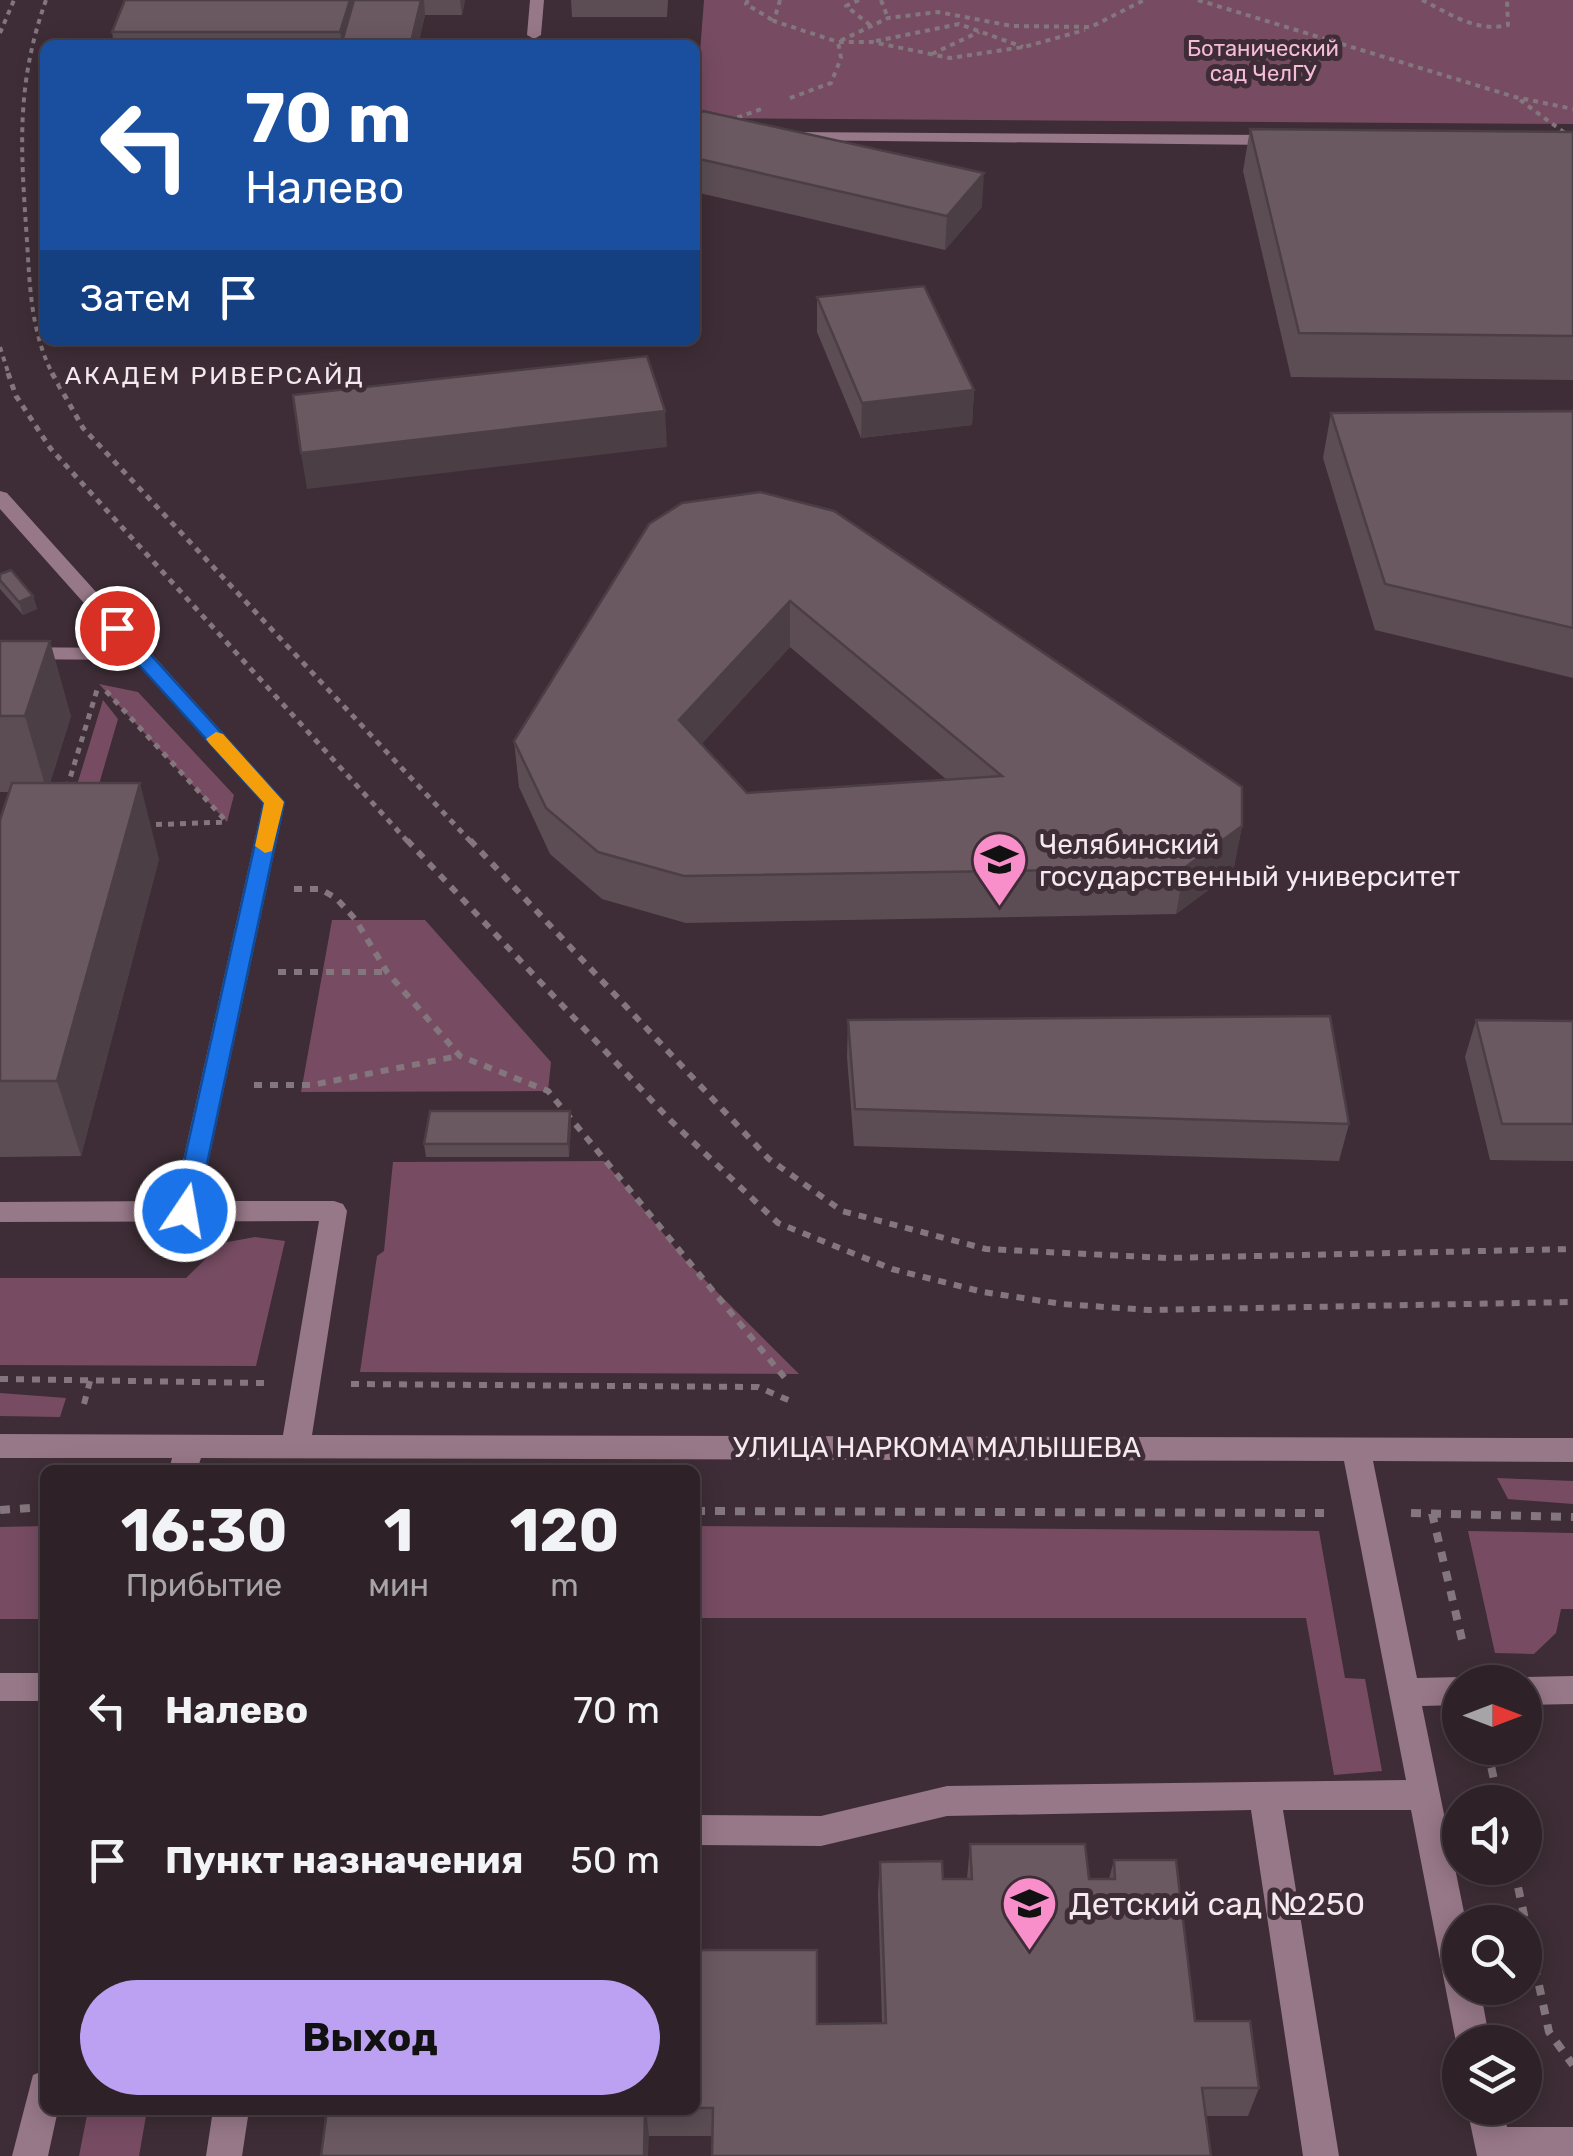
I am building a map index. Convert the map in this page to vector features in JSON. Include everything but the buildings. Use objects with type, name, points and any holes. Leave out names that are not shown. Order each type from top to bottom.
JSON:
[{"type":"street","points":[[534,35],[537,0]]},
{"type":"street","points":[[774,137],[1303,140]]},
{"type":"street","points":[[0,497],[274,802],[185,1211]]},
{"type":"street","points":[[0,653],[139,654]]},
{"type":"street","points":[[0,1212],[334,1210],[296,1445]]},
{"type":"street","name":"УЛИЦА НАРКОМА МАЛЫШЕВА","points":[[0,1446],[186,1458],[296,1445],[1573,1450]]},
{"type":"street","points":[[1356,1449],[1447,1905]]},
{"type":"street","points":[[1407,1692],[1442,1683]]},
{"type":"street","points":[[0,1688],[40,1687]]},
{"type":"street","points":[[1542,1691],[1573,1690]]},
{"type":"street","points":[[1266,1795],[1320,2156]]},
{"type":"street","points":[[700,1830],[821,1831],[948,1801],[1427,1795]]},
{"type":"street","points":[[30,2156],[40,2110]]},
{"type":"street","points":[[224,2156],[230,2115]]},
{"type":"street","points":[[1489,2125],[1494,2150],[1573,2144]]},
{"type":"path","points":[[0,33],[14,0]]},
{"type":"path","points":[[40,344],[31,293],[17,114],[27,48],[46,0]]},
{"type":"path","points":[[748,0],[746,4],[774,21],[838,42],[872,42],[959,24],[1024,47]]},
{"type":"path","points":[[774,21],[780,0]]},
{"type":"path","points":[[859,0],[846,6],[871,26]]},
{"type":"path","points":[[881,0],[888,18]]},
{"type":"path","points":[[872,42],[930,54],[970,57],[1068,37],[1144,0]]},
{"type":"path","points":[[1198,0],[1515,97],[1573,109]]},
{"type":"path","points":[[1422,0],[1483,28],[1498,29],[1508,25],[1507,0]]},
{"type":"path","points":[[838,42],[888,18],[938,12],[1012,26],[1091,27]]},
{"type":"path","points":[[930,54],[980,32]]},
{"type":"path","points":[[712,127],[832,84],[842,58],[838,42]]},
{"type":"path","points":[[1515,97],[1573,139]]},
{"type":"path","points":[[40,345],[48,367],[83,428],[769,1160],[842,1212],[986,1249],[1167,1258],[1573,1249]]},
{"type":"path","points":[[0,347],[16,396],[50,449],[505,948],[670,1120],[778,1223],[892,1270],[982,1292],[1062,1304],[1148,1310],[1573,1302]]},
{"type":"path","points":[[66,792],[99,684],[227,822]]},
{"type":"path","points":[[132,826],[270,822]]},
{"type":"path","points":[[256,889],[320,889],[336,898],[355,919],[387,972],[460,1056],[548,1091],[789,1383]]},
{"type":"path","points":[[238,972],[387,972]]},
{"type":"path","points":[[213,1086],[312,1086],[460,1056]]},
{"type":"path","points":[[0,1379],[758,1387],[801,1406]]},
{"type":"path","points":[[0,1510],[40,1507]]},
{"type":"path","points":[[700,1511],[1432,1513],[1573,1517]]},
{"type":"path","points":[[1432,1513],[1461,1665]]},
{"type":"path","points":[[1518,1885],[1549,2032],[1573,2065]]},
{"type":"green space","name":"Ботанический сад ЧелГУ","points":[[704,0],[1573,0],[1573,124],[700,118]]},
{"type":"green space","points":[[99,684],[138,692],[234,795],[227,822]]},
{"type":"green space","points":[[103,700],[118,719],[95,798],[73,798]]},
{"type":"green space","points":[[332,920],[425,920],[551,1062],[548,1091],[301,1092]]},
{"type":"green space","points":[[604,1161],[684,1259],[799,1374],[360,1372],[377,1256],[384,1251],[393,1162]]},
{"type":"green space","points":[[255,1237],[285,1241],[256,1366],[0,1365],[0,1278],[186,1278],[222,1243]]},
{"type":"green space","points":[[0,1393],[66,1398],[60,1417],[0,1416]]},
{"type":"green space","points":[[1497,1478],[1573,1481],[1573,1504],[1508,1499]]},
{"type":"green space","points":[[40,1526],[40,1619],[0,1619],[0,1527]]},
{"type":"green space","points":[[700,1526],[1319,1531],[1345,1678],[1365,1679],[1382,1771],[1334,1775],[1306,1618],[700,1618]]},
{"type":"green space","points":[[1468,1531],[1573,1533],[1573,1609],[1561,1609],[1556,1633],[1534,1654],[1495,1653]]},
{"type":"green space","points":[[87,2115],[146,2115],[139,2156],[79,2156]]},
{"type":"slow traffic","points":[[216,739],[274,802],[265,846]]},
{"type":"place","name":"Челябинский государственный университет","points":[[1000,909]]},
{"type":"place","name":"Детский сад №250","points":[[1030,1953]]},
{"type":"district","name":"АКАДЕМ РИВЕРСАЙД","points":[[215,375]]},
{"type":"route","points":[[117,628],[274,802],[185,1211]]}]
